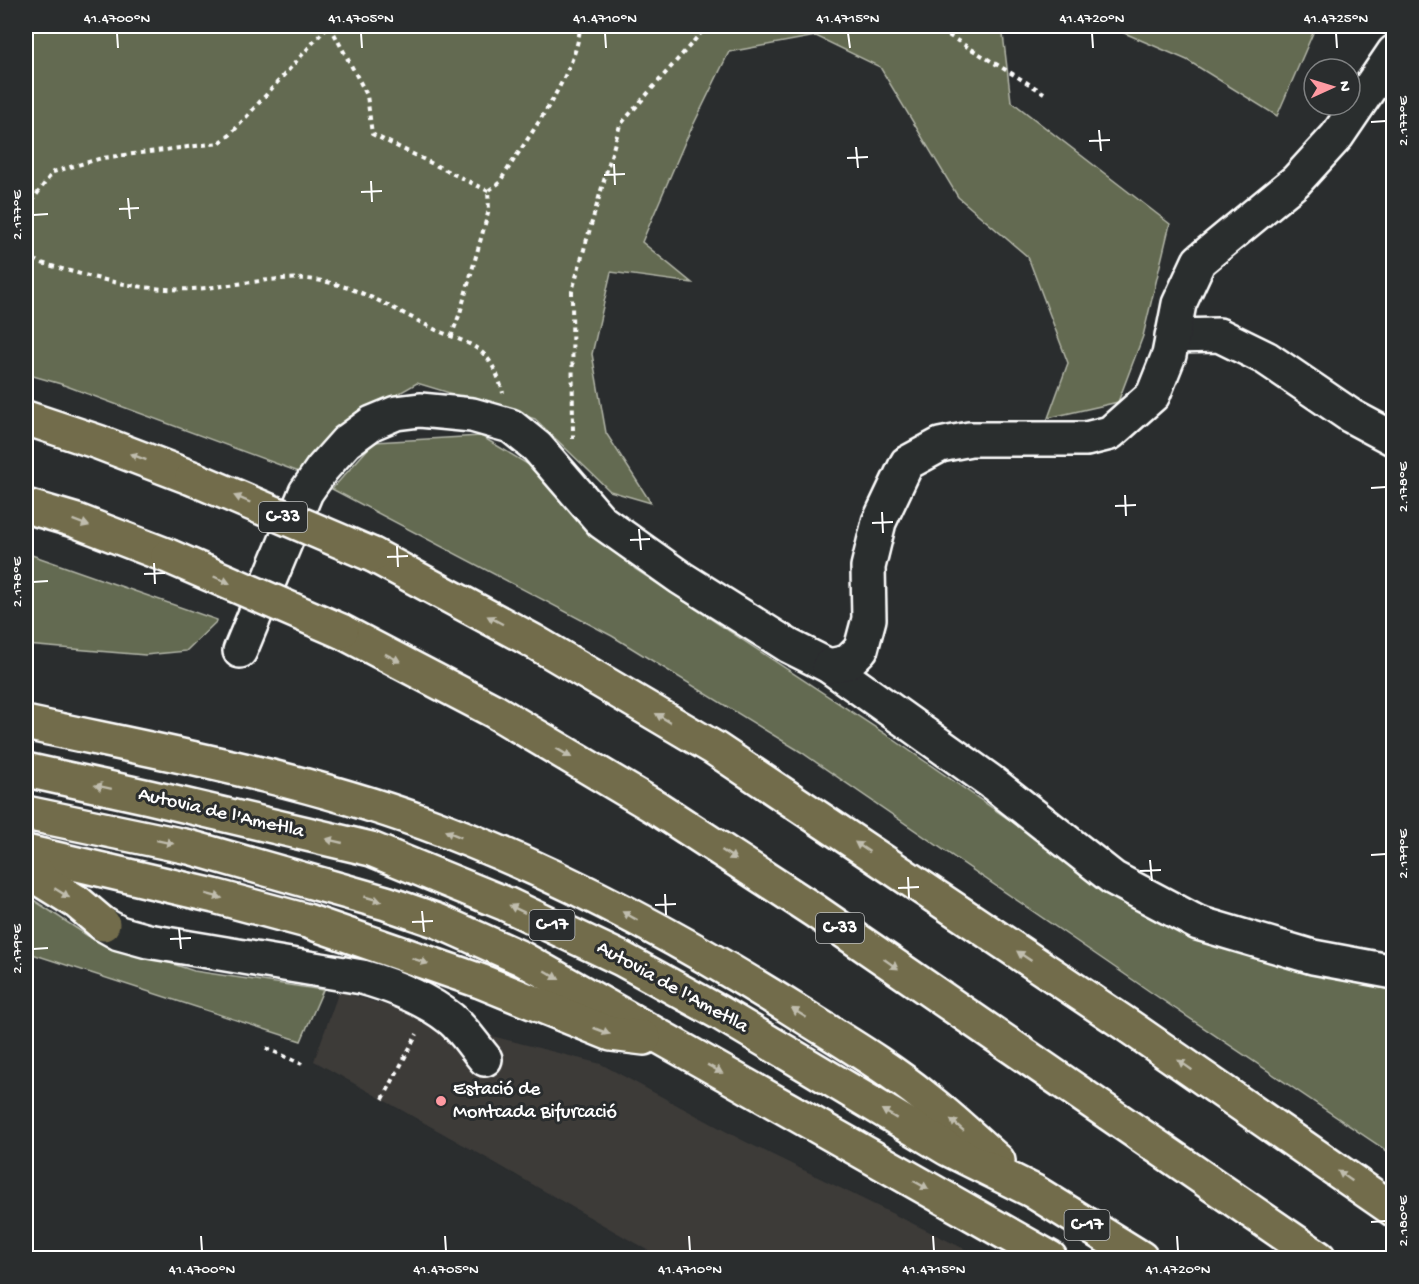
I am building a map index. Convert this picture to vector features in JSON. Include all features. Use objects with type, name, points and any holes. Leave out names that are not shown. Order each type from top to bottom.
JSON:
[{"type":"highway","name":"C-33","points":[[26,418],[98,442],[192,478],[373,555],[533,641],[714,748],[1127,1025],[1394,1210]]},
{"type":"highway","name":"C-33","points":[[26,506],[77,521],[168,556],[341,631],[494,711],[667,815],[815,911],[1318,1258]]},
{"type":"highway","points":[[26,723],[236,768],[329,792],[425,823],[542,873],[611,906],[740,976],[879,1063],[924,1097],[1033,1191]]},
{"type":"highway","name":"Autovia de l'Ametlla","points":[[26,770],[371,849],[506,904],[622,959],[720,1013],[948,1149],[1033,1191],[1141,1258]]},
{"type":"highway","name":"Autovia de l'Ametlla","points":[[26,813],[189,847],[386,903],[438,921],[521,958],[1050,1258]]},
{"type":"highway","points":[[26,852],[116,872],[307,921],[480,981],[611,1034],[664,1040]]},
{"type":"highway","points":[[26,857],[43,881],[77,902],[103,924]]},
{"type":"highway","points":[[103,924],[100,901],[116,872]]},
{"type":"lane","points":[[829,666],[848,662],[861,649],[869,619],[868,567],[876,533],[907,463],[940,445],[970,440],[1086,439],[1110,433],[1153,395],[1168,355],[1179,304],[1199,261],[1296,182],[1337,136],[1394,52]]},
{"type":"lane","points":[[1172,336],[1219,335],[1266,358],[1351,417],[1394,439]]},
{"type":"lane","points":[[240,651],[306,492],[322,469],[346,442],[372,423],[396,413],[420,410],[472,415],[511,426],[537,447],[602,522],[681,578],[789,646],[829,666],[990,781],[1113,878],[1198,923],[1313,957],[1394,972]]},
{"type":"lane","points":[[103,924],[119,933],[148,941],[362,977],[396,988],[432,1006],[453,1020],[485,1059]]},
{"type":"path","points":[[26,208],[53,172],[102,158],[219,143],[230,135],[329,26],[367,95],[372,134],[488,191]]},
{"type":"path","points":[[488,191],[499,183],[552,98],[574,56],[580,26]]},
{"type":"path","points":[[573,440],[572,291],[620,125],[707,26]]},
{"type":"path","points":[[933,26],[1044,93]]},
{"type":"path","points":[[451,337],[489,210],[488,191]]},
{"type":"path","points":[[26,255],[49,265],[133,286],[195,289],[308,279],[355,290],[481,351],[502,387],[511,426]]},
{"type":"path","points":[[383,1100],[432,1006]]},
{"type":"path","points":[[266,1048],[302,1064]]},
{"type":"shaded area","points":[[339,991],[465,1029],[601,1064],[740,1139],[983,1258],[661,1258],[314,1061]]},
{"type":"green space","points":[[26,26],[1002,26],[1011,101],[1170,224],[1143,336],[1118,402],[1048,418],[1068,363],[1028,257],[958,197],[880,67],[816,36],[729,52],[685,142],[642,242],[692,283],[611,272],[592,354],[606,433],[651,503],[610,491],[535,419],[417,383],[335,430],[299,472],[61,384],[26,374]]},
{"type":"green space","points":[[1108,26],[1316,26],[1277,116],[1187,60]]},
{"type":"green space","points":[[481,436],[539,471],[635,569],[887,735],[1157,922],[1207,941],[1393,991],[1393,1155],[801,752],[612,636],[332,489],[374,442]]},
{"type":"green space","points":[[26,553],[217,621],[186,651],[145,655],[26,645]]},
{"type":"green space","points":[[26,895],[88,936],[194,971],[323,990],[301,1041],[26,952]]},
{"type":"place","name":"Estació de Montcada Bifurcació","points":[[441,1101]]}]
